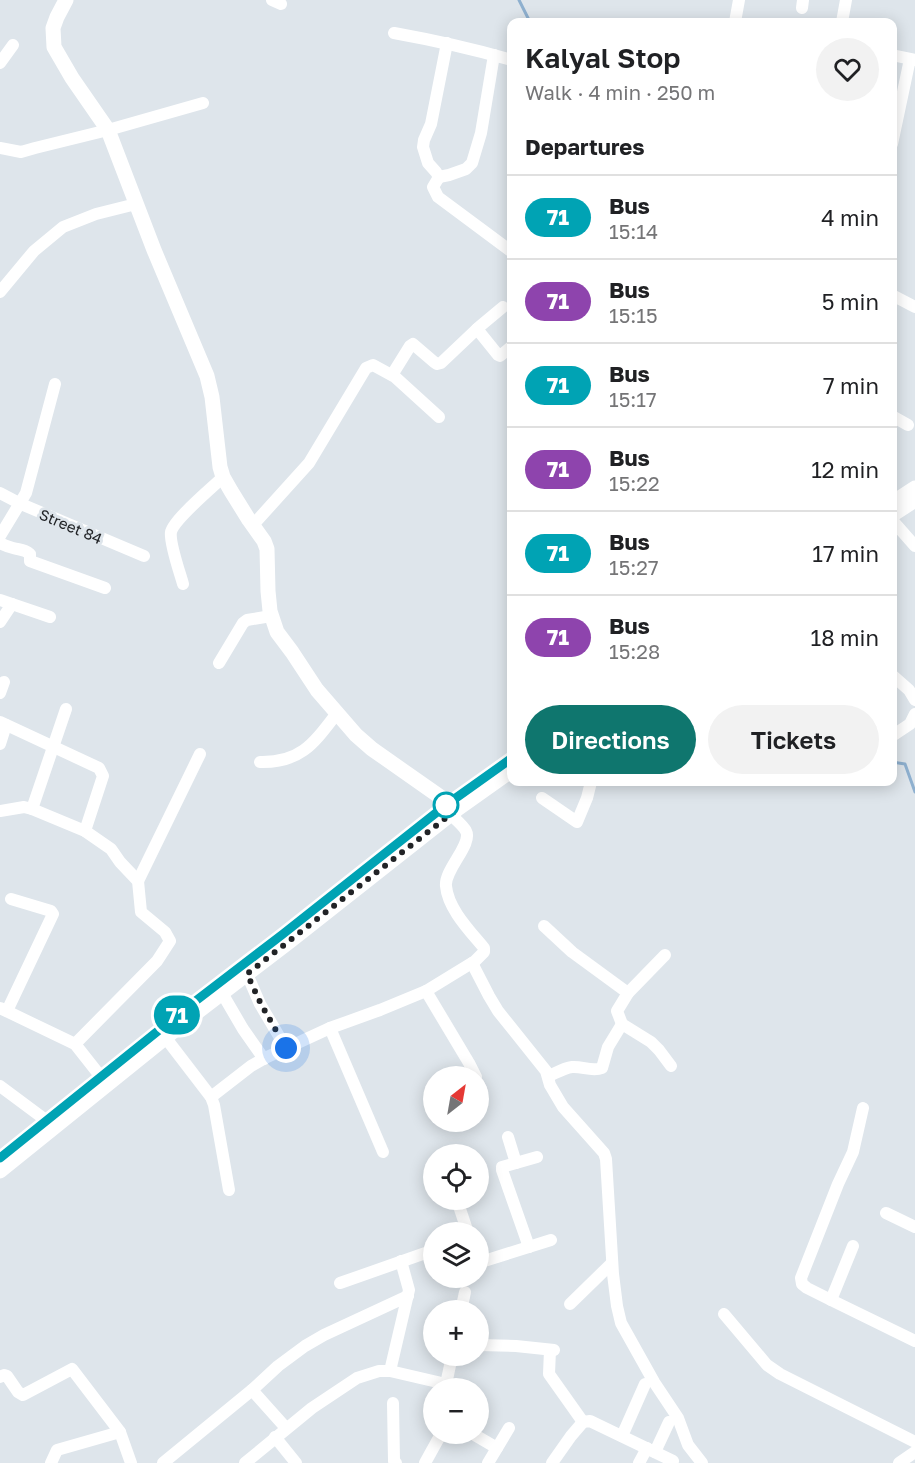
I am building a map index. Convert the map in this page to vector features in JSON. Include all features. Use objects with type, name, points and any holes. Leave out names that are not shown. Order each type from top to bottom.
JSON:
[{"type":"main road","points":[[66,0],[53,28],[54,47],[72,78],[108,130],[154,250],[207,376],[212,397],[220,467],[264,540],[267,549],[271,616],[277,632],[317,690],[356,735],[452,809]]},
{"type":"main road","points":[[897,500],[915,488]]},
{"type":"main road","points":[[897,512],[915,500]]},
{"type":"main road","points":[[0,1171],[452,809],[507,762]]},
{"type":"main road","points":[[0,1158],[189,1006],[283,934],[452,809],[507,773]]},
{"type":"street","points":[[736,18],[739,0]]},
{"type":"street","points":[[843,18],[846,0]]},
{"type":"street","points":[[393,33],[507,59]]},
{"type":"street","points":[[439,177],[428,163],[423,147],[431,124],[447,44]]},
{"type":"street","points":[[0,63],[13,45]]},
{"type":"street","points":[[439,177],[449,176],[466,169],[472,163],[481,133],[494,55]]},
{"type":"street","points":[[897,56],[912,59],[897,123]]},
{"type":"street","points":[[0,148],[21,152],[202,104]]},
{"type":"street","points":[[439,177],[433,187],[438,197],[507,248]]},
{"type":"street","points":[[0,292],[34,251],[63,227],[96,214],[136,204]]},
{"type":"street","points":[[897,298],[915,307]]},
{"type":"street","points":[[392,375],[413,344],[434,362],[441,363],[503,307]]},
{"type":"street","points":[[477,329],[498,355],[500,356],[507,350]]},
{"type":"street","points":[[253,525],[309,463],[366,368],[373,364],[392,375],[439,417]]},
{"type":"street","points":[[0,536],[26,493],[55,384]]},
{"type":"street","points":[[897,419],[908,425]]},
{"type":"street","points":[[183,584],[171,532],[179,518],[224,477]]},
{"type":"street","name":"Street 84","points":[[0,494],[144,556]]},
{"type":"street","points":[[897,526],[915,546]]},
{"type":"street","points":[[0,543],[23,549],[30,554],[30,561],[105,588]]},
{"type":"street","points":[[0,622],[6,602],[50,617]]},
{"type":"street","points":[[219,663],[243,623],[247,620],[271,616]]},
{"type":"street","points":[[897,679],[909,690],[915,700]]},
{"type":"street","points":[[32,809],[66,709]]},
{"type":"street","points":[[260,762],[282,761],[299,755],[337,714]]},
{"type":"street","points":[[897,733],[910,724],[915,714]]},
{"type":"street","points":[[0,744],[3,723],[99,768],[103,777],[85,831]]},
{"type":"street","points":[[75,1044],[157,961],[170,941],[165,932],[141,912],[138,881],[200,754]]},
{"type":"street","points":[[542,798],[578,822],[590,786]]},
{"type":"street","points":[[0,811],[24,807],[85,831],[111,849],[138,881]]},
{"type":"street","points":[[211,1097],[251,1066],[264,1059],[330,1028],[426,991],[472,963],[484,952],[484,948],[461,921],[448,895],[447,876],[468,837],[468,832],[452,809]]},
{"type":"street","points":[[11,899],[51,911],[53,914],[3,1010],[75,1044],[101,1077]]},
{"type":"street","points":[[544,926],[572,952],[628,993]]},
{"type":"street","points":[[665,955],[628,993],[617,1011],[622,1024],[651,1042],[671,1066]]},
{"type":"street","points":[[472,963],[498,1011],[546,1071],[550,1085],[563,1107],[604,1153],[612,1263],[621,1323],[654,1382],[678,1418],[688,1445],[702,1463]]},
{"type":"street","points":[[247,974],[286,1048]]},
{"type":"street","points":[[426,991],[470,1066]]},
{"type":"street","points":[[222,993],[264,1059]]},
{"type":"street","points":[[549,1076],[571,1067],[597,1070],[602,1068],[608,1047],[622,1024]]},
{"type":"street","points":[[330,1028],[383,1152]]},
{"type":"street","points":[[165,1038],[211,1097],[229,1190]]},
{"type":"street","points":[[0,1086],[47,1121]]},
{"type":"street","points":[[863,1108],[853,1152],[838,1184],[801,1278],[801,1284],[915,1341]]},
{"type":"street","points":[[508,1137],[516,1163]]},
{"type":"street","points":[[529,1247],[502,1167],[537,1157]]},
{"type":"street","points":[[886,1213],[913,1232]]},
{"type":"street","points":[[489,1260],[551,1240]]},
{"type":"street","points":[[831,1300],[853,1246]]},
{"type":"street","points":[[339,1283],[423,1254]]},
{"type":"street","points":[[390,1371],[409,1290],[401,1261]]},
{"type":"street","points":[[570,1304],[612,1263]]},
{"type":"street","points":[[463,1300],[465,1292]]},
{"type":"street","points":[[163,1463],[305,1346],[408,1296]]},
{"type":"street","points":[[724,1314],[767,1365],[780,1374],[915,1442]]},
{"type":"street","points":[[489,1345],[552,1350],[549,1374],[583,1422]]},
{"type":"street","points":[[0,1377],[7,1376],[18,1392],[23,1395],[72,1369],[120,1432],[131,1463]]},
{"type":"street","points":[[245,1463],[312,1408],[357,1377],[379,1371],[390,1371],[423,1380]]},
{"type":"street","points":[[622,1436],[645,1384]]},
{"type":"street","points":[[252,1390],[286,1428]]},
{"type":"street","points":[[393,1403],[394,1461],[396,1463]]},
{"type":"street","points":[[552,1463],[583,1422],[590,1421],[673,1461]]},
{"type":"street","points":[[639,1463],[651,1450],[669,1422]]},
{"type":"street","points":[[488,1463],[508,1428]]},
{"type":"street","points":[[51,1463],[57,1450],[120,1432]]},
{"type":"street","points":[[275,1437],[296,1463]]},
{"type":"street","points":[[489,1443],[497,1448]]},
{"type":"street","points":[[425,1463],[435,1444]]},
{"type":"street","points":[[899,1463],[915,1452]]},
{"type":"waterway","points":[[519,0],[528,18]]},
{"type":"waterway","points":[[897,763],[905,764],[915,792]]},
{"type":"bus line","name":"71","points":[[0,1158],[189,1006],[446,805],[507,761]]},
{"type":"route","points":[[286,1048],[269,1021],[247,974],[456,810],[449,803],[446,805]]}]
